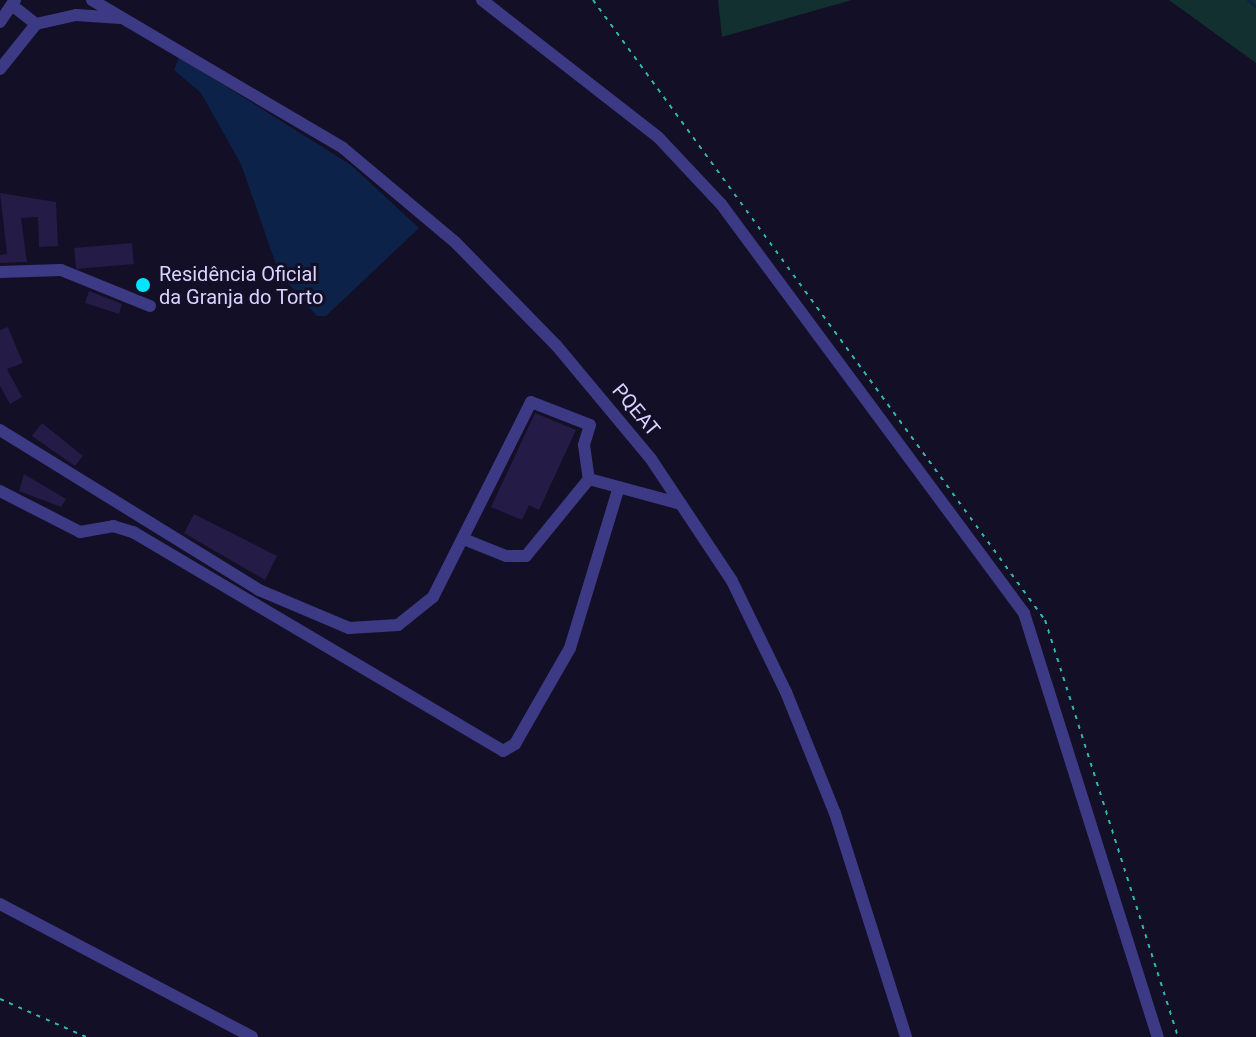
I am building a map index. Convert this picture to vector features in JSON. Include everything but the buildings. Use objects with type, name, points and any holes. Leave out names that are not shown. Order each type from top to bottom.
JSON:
[{"type":"lane","name":"PQEAT","points":[[92,0],[319,130],[441,229],[556,345],[681,504],[732,581],[786,692],[835,813],[906,1037]]},
{"type":"lane","points":[[482,0],[658,137],[721,204],[1024,613],[1158,1037]]},
{"type":"lane","points":[[0,22],[14,3],[36,24]]},
{"type":"lane","points":[[0,69],[36,24],[76,15],[124,19]]},
{"type":"lane","points":[[0,272],[61,270],[150,306]]},
{"type":"lane","points":[[0,430],[259,590],[349,628],[398,625],[433,597],[466,540],[531,402],[590,425],[584,445],[589,479],[526,556],[506,556],[466,540]]},
{"type":"lane","points":[[589,479],[681,504]]},
{"type":"lane","points":[[0,491],[80,532],[113,526],[133,532],[503,751],[515,744],[570,648],[619,487]]},
{"type":"lane","points":[[0,904],[252,1037]]},
{"type":"path","points":[[0,999],[86,1037]]},
{"type":"green space","points":[[718,0],[852,0],[722,37]]},
{"type":"green space","points":[[1169,0],[1256,0],[1256,63]]},
{"type":"water","points":[[179,57],[351,165],[419,228],[326,316],[317,316],[279,273],[241,164],[201,93],[174,70]]},
{"type":"waterway","points":[[1248,0],[1256,7]]},
{"type":"place","name":"Residência Oficial da Granja do Torto","points":[[143,285]]}]
